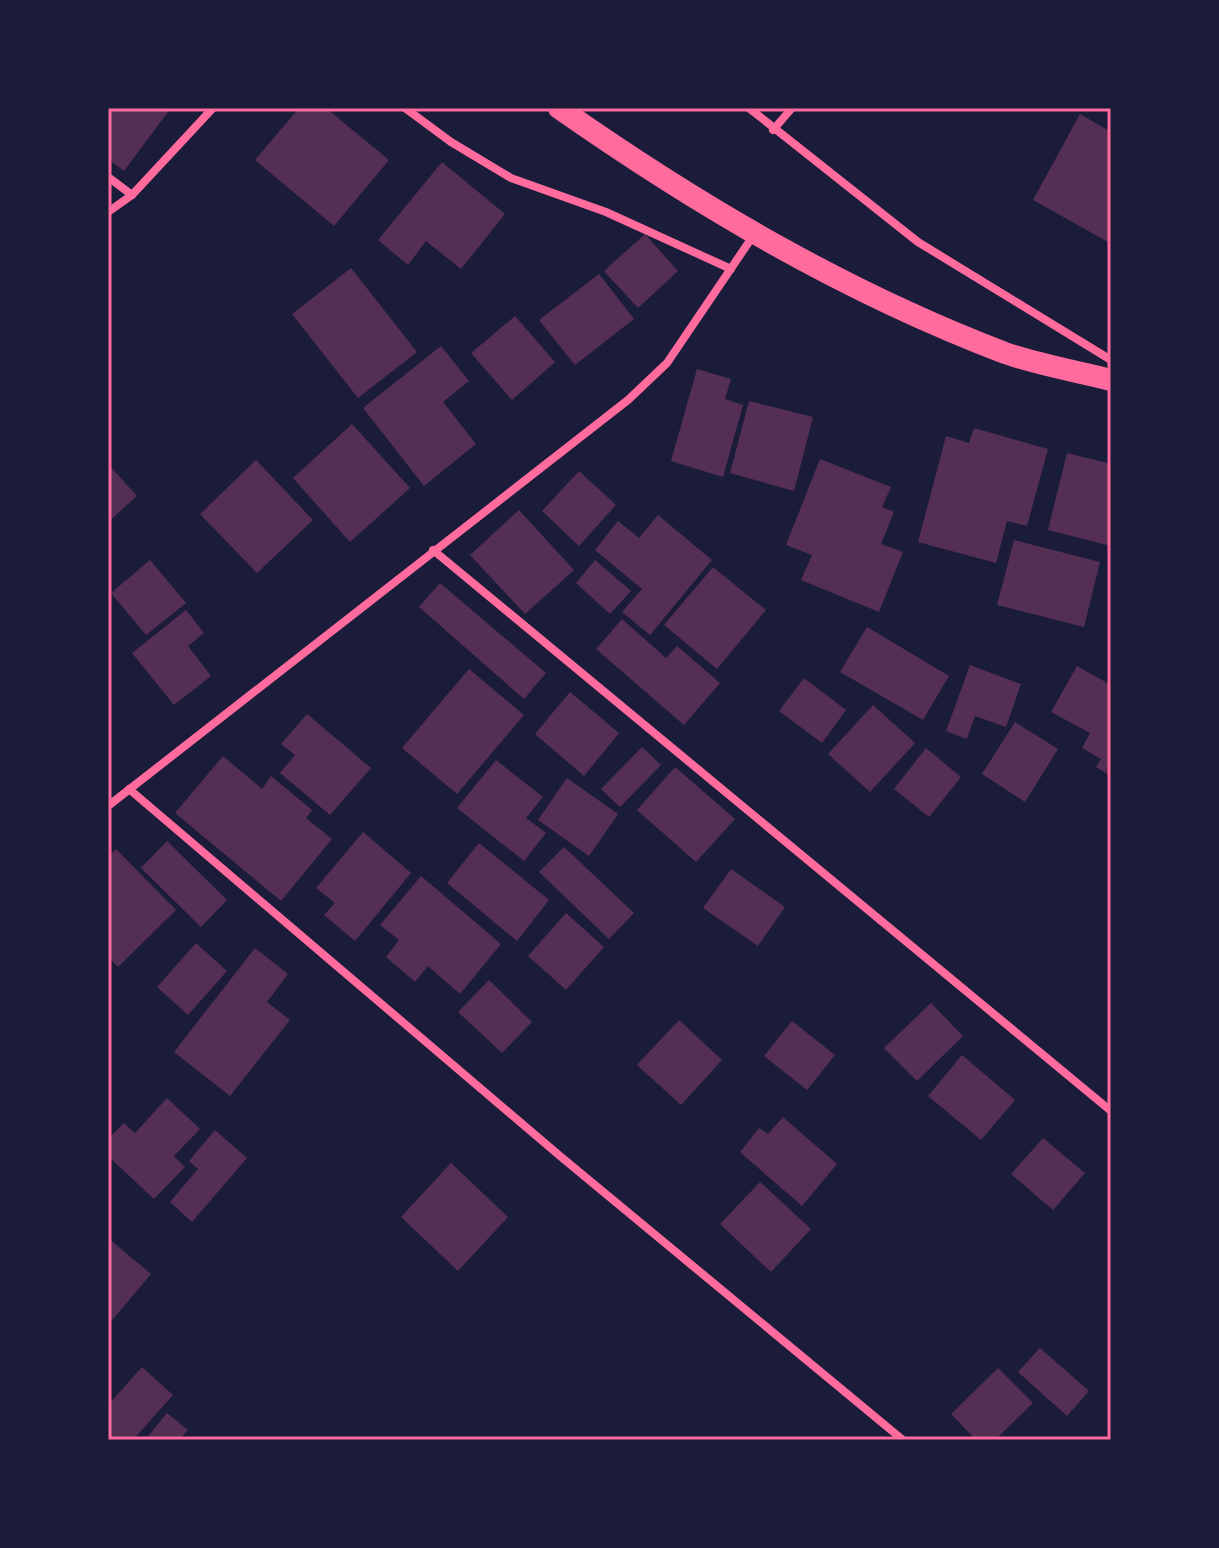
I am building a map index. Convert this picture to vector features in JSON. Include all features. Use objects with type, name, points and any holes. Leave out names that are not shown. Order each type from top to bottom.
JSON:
[{"type":"highway","points":[[559,108],[638,163],[753,235],[878,299],[1008,354],[1111,380]]},
{"type":"street","points":[[108,212],[132,195],[213,108]]},
{"type":"street","points":[[405,108],[451,142],[511,178],[606,212],[731,269]]},
{"type":"street","points":[[749,108],[918,242],[1111,360]]},
{"type":"street","points":[[773,130],[792,108]]},
{"type":"street","points":[[108,177],[132,195]]},
{"type":"street","points":[[108,806],[628,400],[667,363],[753,235]]},
{"type":"street","points":[[433,550],[1111,1111]]},
{"type":"street","points":[[129,789],[560,1156],[903,1440]]},
{"type":"building","points":[[108,108],[171,108],[124,171],[108,159]]},
{"type":"building","points":[[299,108],[326,108],[389,160],[334,226],[255,160]]},
{"type":"building","points":[[1080,114],[1111,132],[1108,242],[1033,200]]},
{"type":"building","points":[[442,162],[505,214],[461,269],[426,241],[408,265],[378,240]]},
{"type":"building","points":[[645,234],[678,271],[638,308],[604,271]]},
{"type":"building","points":[[351,268],[417,352],[358,398],[292,314]]},
{"type":"building","points":[[599,274],[634,319],[575,365],[539,320]]},
{"type":"building","points":[[515,316],[555,362],[512,400],[471,353]]},
{"type":"building","points":[[441,346],[469,381],[443,402],[476,444],[424,486],[363,408]]},
{"type":"building","points":[[697,369],[731,379],[725,399],[743,405],[723,477],[671,461]]},
{"type":"building","points":[[749,401],[813,417],[794,491],[730,473]]},
{"type":"building","points":[[352,424],[410,488],[350,542],[293,478]]},
{"type":"building","points":[[974,428],[1048,449],[1027,526],[1007,521],[996,563],[918,542],[946,436],[969,443]]},
{"type":"building","points":[[1067,453],[1111,464],[1111,546],[1048,530]]},
{"type":"building","points":[[820,459],[891,487],[882,507],[894,512],[881,544],[903,552],[879,612],[801,580],[812,555],[786,545]]},
{"type":"building","points":[[256,460],[313,520],[257,573],[200,514]]},
{"type":"building","points":[[108,464],[137,496],[108,522]]},
{"type":"building","points":[[579,471],[616,505],[579,546],[542,511]]},
{"type":"building","points":[[519,510],[574,570],[525,614],[470,555]]},
{"type":"building","points":[[658,515],[712,560],[650,635],[622,612],[642,589],[595,550],[618,521],[639,538]]},
{"type":"building","points":[[1014,540],[1100,562],[1084,627],[997,605]]},
{"type":"building","points":[[150,560],[186,603],[146,635],[111,593]]},
{"type":"building","points":[[595,560],[631,591],[610,614],[576,583]]},
{"type":"building","points":[[713,567],[766,610],[717,669],[664,625]]},
{"type":"building","points":[[440,583],[546,673],[524,699],[419,607]]},
{"type":"building","points":[[186,610],[204,633],[188,646],[211,676],[174,705],[132,653]]},
{"type":"building","points":[[622,619],[666,658],[677,646],[720,683],[684,725],[596,649]]},
{"type":"building","points":[[867,627],[949,676],[923,720],[840,672]]},
{"type":"building","points":[[970,665],[1021,684],[1006,727],[975,716],[967,739],[946,731]]},
{"type":"building","points":[[1077,666],[1111,685],[1111,776],[1096,767],[1101,759],[1082,748],[1090,733],[1051,712]]},
{"type":"building","points":[[469,669],[524,715],[457,794],[402,748]]},
{"type":"building","points":[[804,678],[846,710],[822,743],[779,711]]},
{"type":"building","points":[[570,692],[619,733],[584,776],[535,734]]},
{"type":"building","points":[[873,705],[915,743],[870,792],[828,754]]},
{"type":"building","points":[[307,714],[371,768],[330,815],[280,773],[295,755],[281,744]]},
{"type":"building","points":[[1015,722],[1058,749],[1025,802],[982,774]]},
{"type":"building","points":[[642,747],[661,765],[620,807],[601,789]]},
{"type":"building","points":[[926,748],[961,777],[929,817],[894,789]]},
{"type":"building","points":[[223,756],[262,789],[271,776],[312,810],[306,818],[332,839],[281,901],[175,813]]},
{"type":"building","points":[[496,760],[543,797],[526,818],[546,833],[524,861],[457,808]]},
{"type":"building","points":[[675,767],[735,819],[696,862],[637,810]]},
{"type":"building","points":[[567,778],[618,814],[589,856],[538,820]]},
{"type":"building","points":[[363,832],[411,873],[355,941],[324,915],[335,903],[316,888]]},
{"type":"building","points":[[167,841],[227,900],[201,927],[141,868]]},
{"type":"building","points":[[479,843],[549,900],[517,941],[447,883]]},
{"type":"building","points":[[564,847],[634,913],[609,939],[539,872]]},
{"type":"building","points":[[116,849],[176,910],[118,967],[108,957],[108,857]]},
{"type":"building","points":[[731,869],[785,907],[758,946],[703,908]]},
{"type":"building","points":[[421,876],[501,944],[460,994],[428,966],[415,982],[386,957],[399,940],[380,925]]},
{"type":"building","points":[[566,913],[604,947],[566,990],[528,956]]},
{"type":"building","points":[[196,943],[227,971],[188,1015],[157,987]]},
{"type":"building","points":[[255,948],[288,974],[267,1002],[290,1020],[230,1096],[174,1052]]},
{"type":"building","points":[[489,980],[532,1022],[502,1053],[458,1012]]},
{"type":"building","points":[[931,1003],[963,1036],[917,1081],[884,1048]]},
{"type":"building","points":[[679,1020],[722,1060],[681,1105],[637,1065]]},
{"type":"building","points":[[792,1021],[835,1055],[807,1090],[764,1056]]},
{"type":"building","points":[[962,1055],[1015,1100],[981,1140],[928,1096]]},
{"type":"building","points":[[167,1098],[200,1129],[174,1156],[185,1167],[154,1199],[108,1156],[108,1139],[124,1123],[135,1133]]},
{"type":"building","points":[[783,1117],[837,1164],[802,1206],[740,1152],[759,1128],[768,1134]]},
{"type":"building","points":[[215,1130],[247,1158],[192,1222],[170,1202],[198,1169],[189,1161]]},
{"type":"building","points":[[1043,1138],[1085,1173],[1053,1210],[1011,1174]]},
{"type":"building","points":[[451,1163],[508,1217],[458,1271],[401,1217]]},
{"type":"building","points":[[760,1182],[811,1229],[771,1272],[720,1224]]},
{"type":"building","points":[[108,1238],[151,1274],[108,1325]]},
{"type":"building","points":[[1040,1348],[1089,1391],[1067,1416],[1018,1372]]},
{"type":"building","points":[[142,1367],[173,1395],[133,1440],[108,1440],[108,1405]]},
{"type":"building","points":[[998,1368],[1033,1403],[995,1440],[976,1440],[951,1414]]},
{"type":"building","points":[[167,1413],[188,1430],[179,1440],[145,1440]]}]
